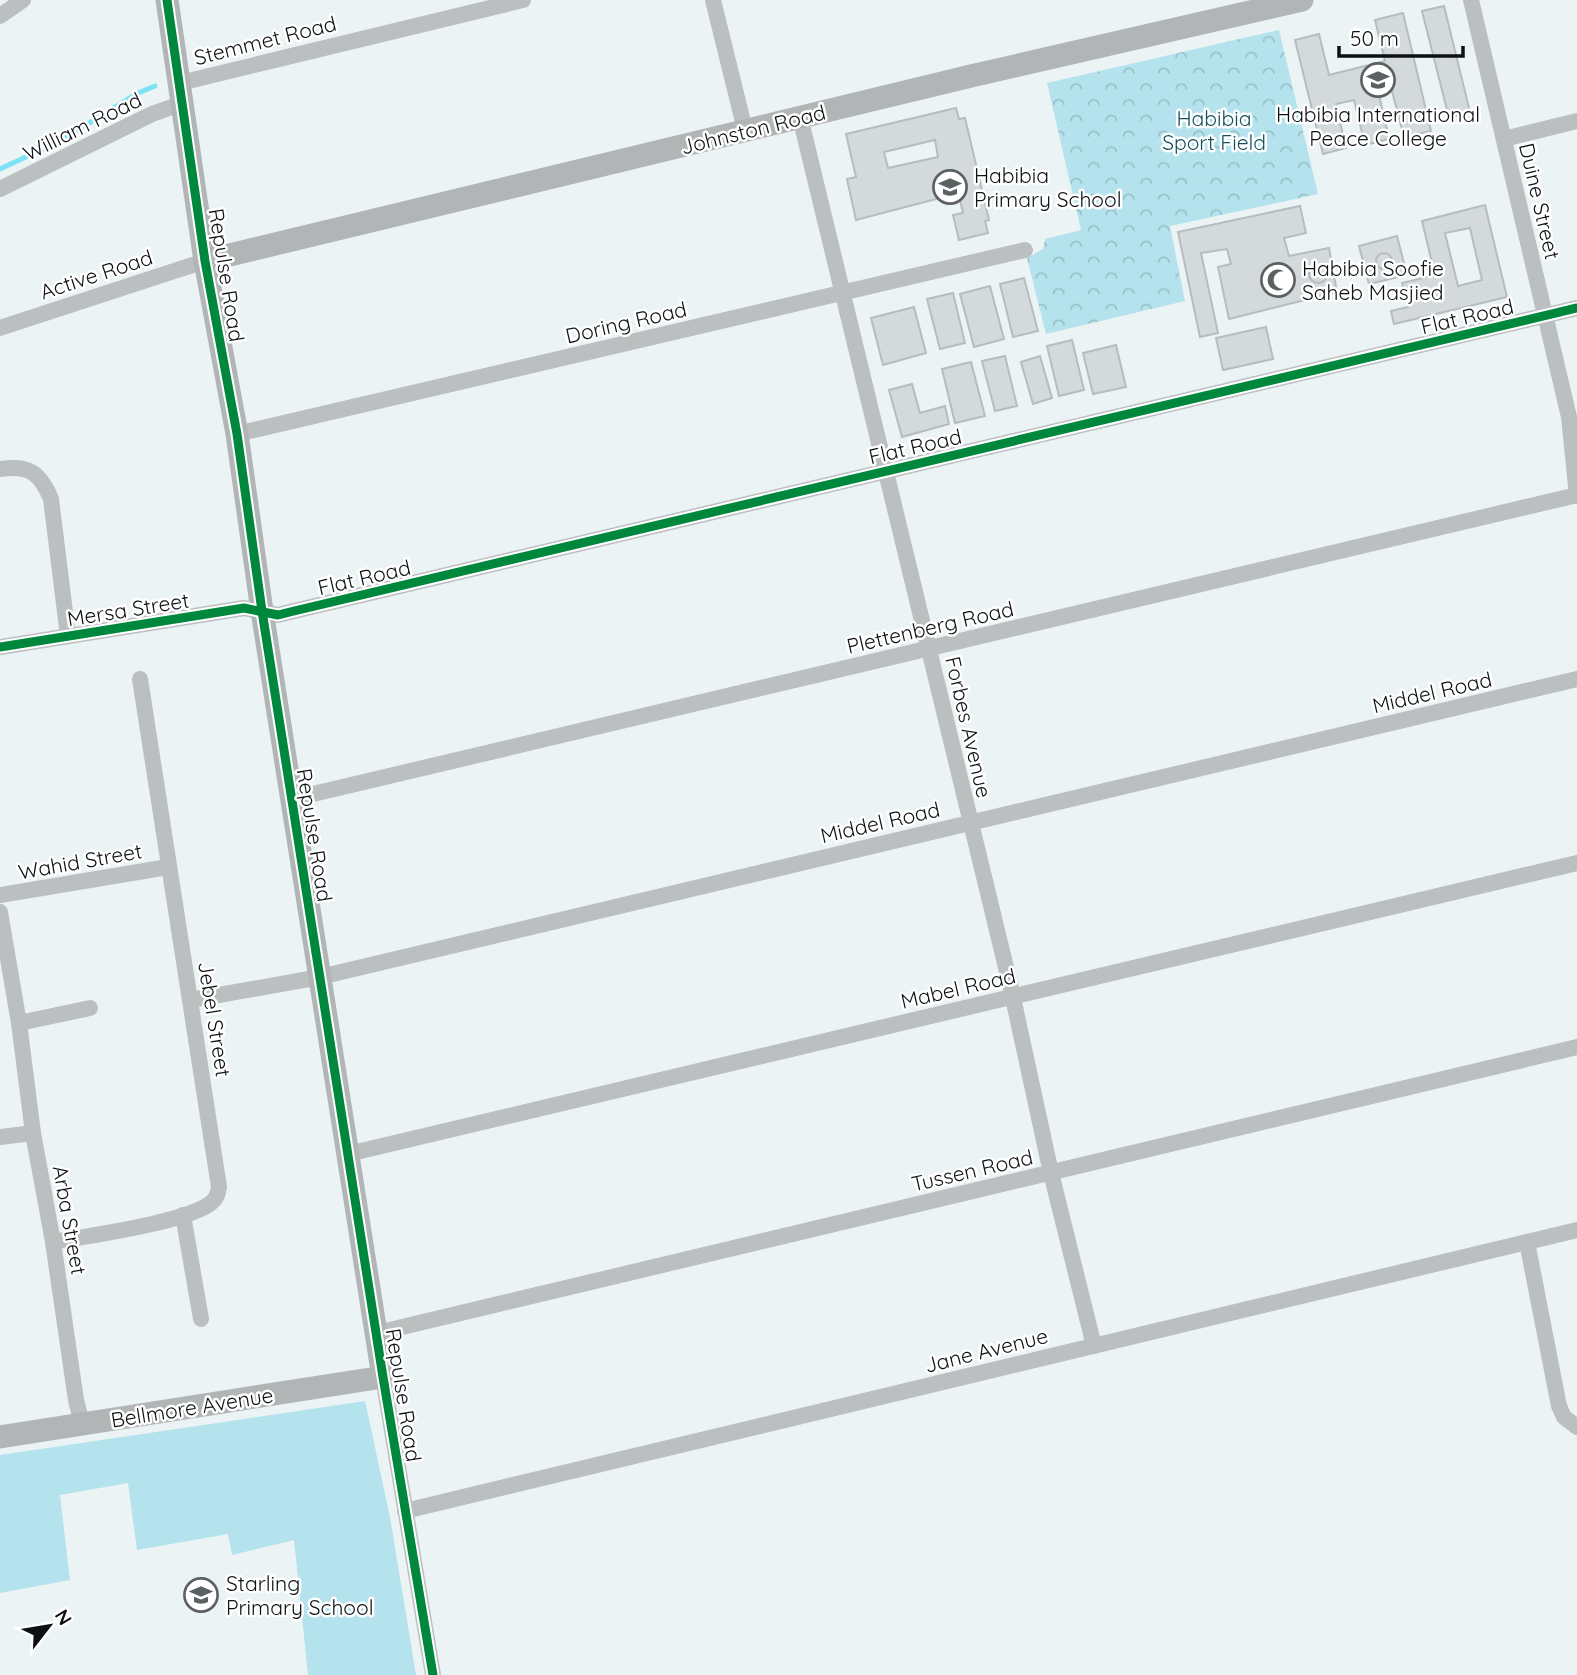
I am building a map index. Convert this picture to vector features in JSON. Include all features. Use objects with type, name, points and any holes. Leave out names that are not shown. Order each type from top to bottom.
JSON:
[{"type":"street","points":[[0,16],[23,0]]},
{"type":"street","name":"Repulse Road","points":[[167,0],[205,261],[237,434],[262,611],[433,1675]]},
{"type":"street","name":"Stemmet Road","points":[[182,93],[523,0]]},
{"type":"street","points":[[713,0],[745,130]]},
{"type":"street","name":"Johnston Road","points":[[205,261],[1263,4],[1302,0]]},
{"type":"street","name":"Duine Street","points":[[1471,0],[1569,417],[1577,495]]},
{"type":"street","name":"William Road","points":[[0,189],[152,114],[182,93]]},
{"type":"street","name":"Forbes Avenue","points":[[800,117],[1013,997],[1051,1173],[1094,1346]]},
{"type":"street","points":[[1504,139],[1577,121]]},
{"type":"street","name":"Doring Road","points":[[237,434],[1025,250]]},
{"type":"street","name":"Active Road","points":[[0,328],[205,261]]},
{"type":"street","name":"Flat Road","points":[[262,611],[278,615],[1577,308]]},
{"type":"street","points":[[0,469],[17,467],[33,473],[47,487],[51,499],[68,636]]},
{"type":"street","name":"Plettenberg Road","points":[[292,799],[1577,495]]},
{"type":"street","name":"Mersa Street","points":[[0,647],[244,608],[262,611]]},
{"type":"street","name":"Jebel Street","points":[[53,1242],[183,1215],[212,1203],[219,1187],[139,679]]},
{"type":"street","name":"Middel Road","points":[[191,1000],[320,977],[1577,679]]},
{"type":"street","name":"Mabel Road","points":[[348,1154],[1577,863]]},
{"type":"street","name":"Wahid Street","points":[[0,895],[168,867]]},
{"type":"street","name":"Arba Street","points":[[0,912],[19,1023],[33,1133],[82,1424]]},
{"type":"street","points":[[19,1023],[90,1008]]},
{"type":"street","name":"Tussen Road","points":[[377,1333],[1577,1047]]},
{"type":"street","points":[[0,1137],[33,1133]]},
{"type":"street","points":[[183,1215],[201,1319]]},
{"type":"street","name":"Jane Avenue","points":[[405,1511],[1577,1230]]},
{"type":"street","points":[[1527,1242],[1559,1406],[1564,1417],[1577,1427]]},
{"type":"street","name":"Bellmore Avenue","points":[[0,1437],[383,1377]]},
{"type":"green space","name":"Habibia Sport Field","points":[[1279,30],[1318,194],[1170,226],[1185,301],[1046,334],[1027,258],[1043,249],[1045,239],[1081,230],[1047,83]]},
{"type":"green space","points":[[365,1401],[390,1517],[416,1675],[308,1675],[294,1540],[232,1555],[228,1534],[137,1550],[128,1483],[60,1495],[70,1580],[0,1593],[0,1455]]},
{"type":"building","points":[[1444,6],[1470,112],[1449,118],[1422,11]]},
{"type":"building","points":[[1403,13],[1431,131],[1404,137],[1392,91],[1379,95],[1389,139],[1365,145],[1354,100],[1336,104],[1346,148],[1323,154],[1295,40],[1319,34],[1329,75],[1385,61],[1375,20]]},
{"type":"building","points":[[956,108],[959,119],[965,118],[989,220],[985,221],[988,233],[959,240],[953,215],[963,213],[956,183],[937,187],[940,198],[856,220],[847,179],[856,177],[846,134]],"holes":[[[935,140],[938,157],[888,168],[884,152]]]},
{"type":"building","points":[[1485,205],[1507,297],[1394,324],[1391,311],[1408,307],[1402,283],[1435,275],[1422,221]],"holes":[[[1470,228],[1482,280],[1458,286],[1445,233]]]},
{"type":"building","name":"Habibia Soofie Saheb Masjied","points":[[1300,206],[1306,233],[1284,238],[1289,256],[1329,248],[1337,292],[1229,319],[1218,267],[1231,264],[1227,249],[1201,253],[1218,333],[1200,337],[1178,232]]},
{"type":"building","points":[[1397,236],[1407,275],[1369,284],[1359,246]]},
{"type":"building","points":[[1384,253],[1390,255],[1390,267],[1384,269],[1378,267],[1376,261],[1378,255]]},
{"type":"building","points":[[1318,265],[1324,268],[1327,274],[1324,280],[1318,283],[1312,280],[1309,274],[1312,268]]},
{"type":"building","points":[[1024,278],[1038,331],[1013,337],[1000,284]]},
{"type":"building","points":[[990,286],[1004,339],[974,347],[960,294]]},
{"type":"building","points":[[953,293],[965,343],[940,349],[927,299]]},
{"type":"building","points":[[914,307],[926,353],[883,365],[871,318]]},
{"type":"building","points":[[1266,327],[1273,359],[1223,370],[1216,338]]},
{"type":"building","points":[[1072,340],[1084,390],[1059,396],[1047,346]]},
{"type":"building","points":[[1116,345],[1126,387],[1093,394],[1083,353]]},
{"type":"building","points":[[1005,356],[1017,406],[995,411],[982,361]]},
{"type":"building","points":[[1040,356],[1052,398],[1033,404],[1021,362]]},
{"type":"building","points":[[971,362],[985,416],[955,423],[942,369]]},
{"type":"building","points":[[912,384],[920,413],[945,406],[949,424],[902,437],[889,390]]},
{"type":"waterway","points":[[0,169],[60,141],[138,93],[155,86]]},
{"type":"cycle path","points":[[167,0],[205,261],[237,434],[262,611],[433,1675]]},
{"type":"cycle path","points":[[0,647],[244,608],[278,615],[1577,308]]},
{"type":"place","name":"Habibia International Peace College","points":[[1378,80]]},
{"type":"place","name":"Habibia Primary School","points":[[950,187]]},
{"type":"place","name":"Habibia Soofie Saheb Masjied","points":[[1278,280]]},
{"type":"place","name":"Starling Primary School","points":[[201,1595]]}]
